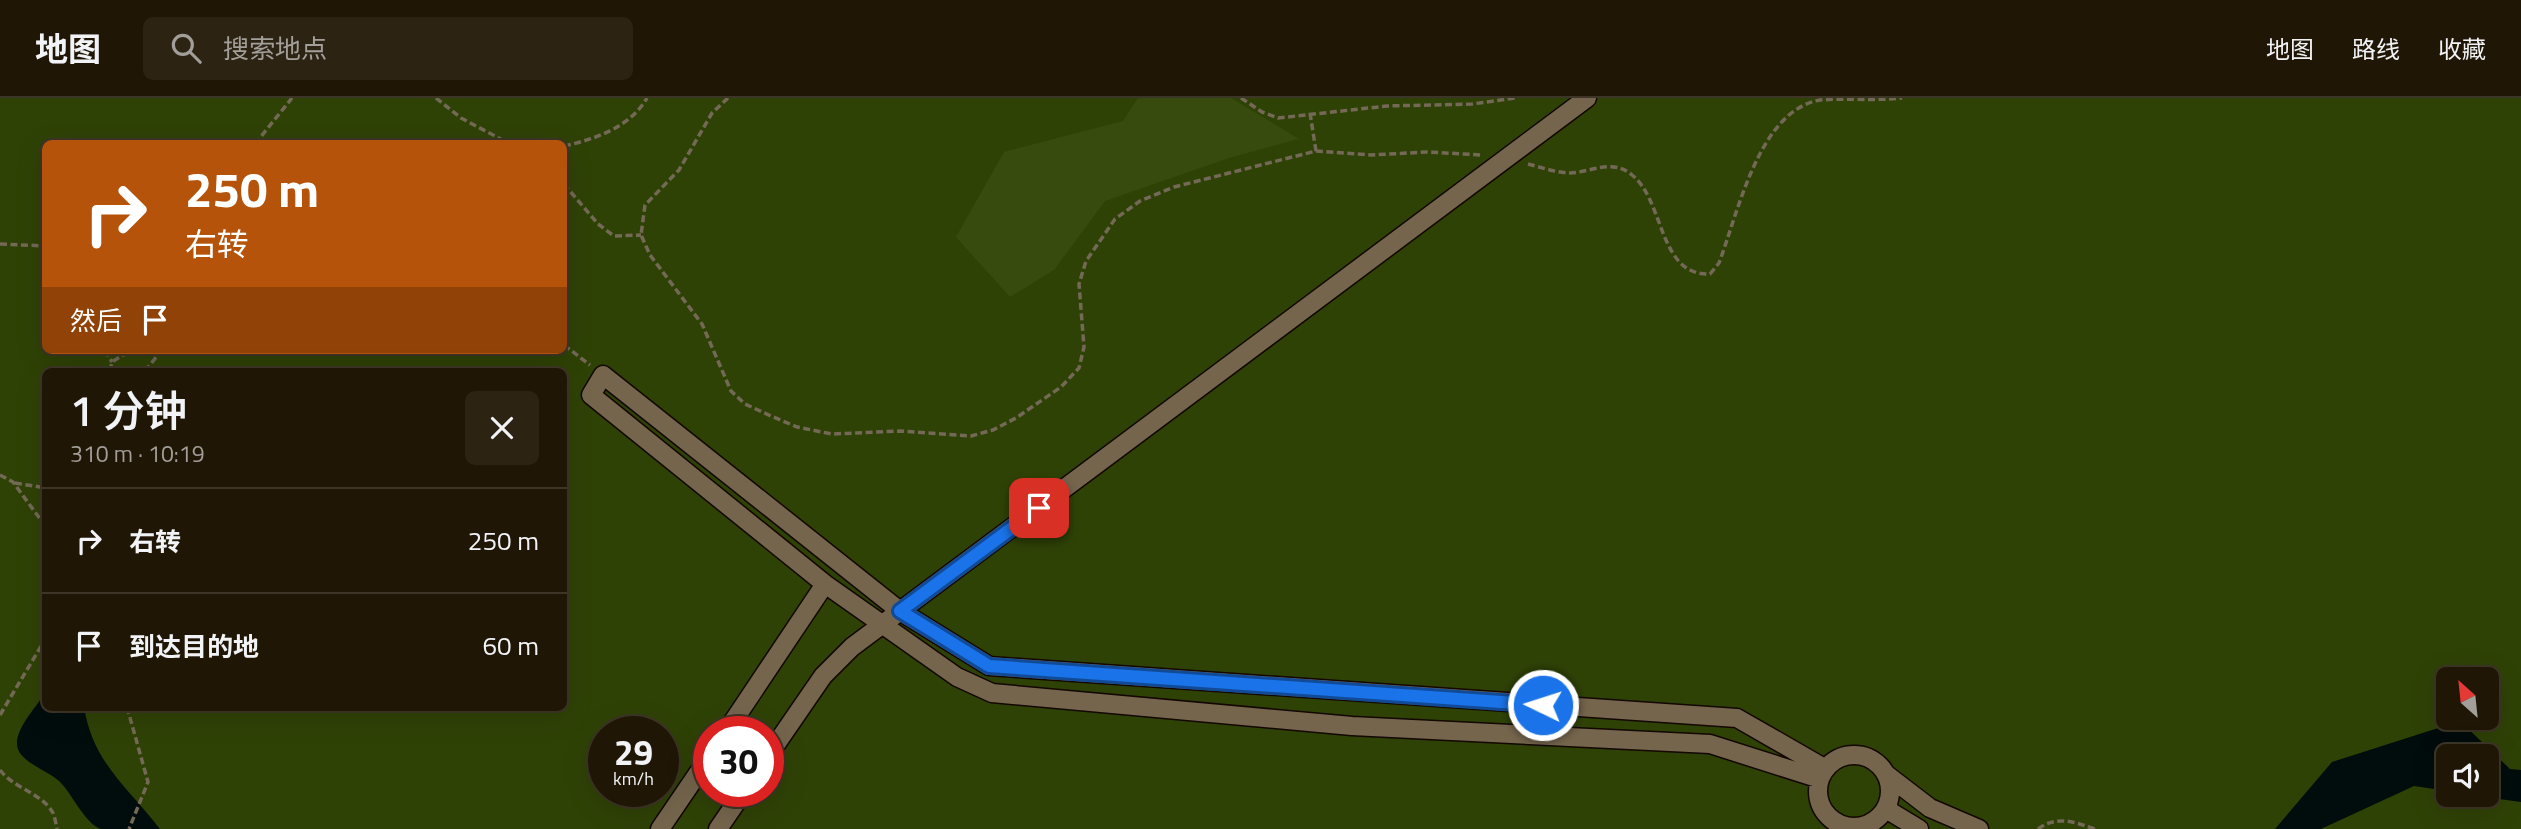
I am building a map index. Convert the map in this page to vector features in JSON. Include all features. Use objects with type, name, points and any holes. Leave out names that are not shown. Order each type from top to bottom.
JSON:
[{"type":"street","points":[[784,733],[823,676],[882,624],[1587,98]]},
{"type":"street","points":[[603,375],[900,611],[989,666],[1737,718],[1823,774],[1710,744],[1352,726],[992,693],[957,677],[825,584],[591,396],[603,375]]},
{"type":"street","points":[[737,716],[825,584]]},
{"type":"street","points":[[1858,755],[1880,765],[1887,775],[1891,786],[1886,809],[1880,818],[1861,827],[1840,827],[1823,811],[1819,801],[1823,774],[1835,760],[1858,755]]},
{"type":"street","points":[[1887,775],[1930,808],[1979,829]]},
{"type":"street","points":[[660,829],[693,781]]},
{"type":"street","points":[[718,829],[733,807]]},
{"type":"street","points":[[1886,809],[1919,829]]},
{"type":"path","points":[[258,140],[292,98]]},
{"type":"path","points":[[436,98],[461,118],[502,140]]},
{"type":"path","points":[[567,145],[625,124],[638,113],[648,98]]},
{"type":"path","points":[[728,98],[712,113],[679,170],[645,205],[641,235],[650,255],[702,324],[731,391],[745,404],[797,426],[832,434],[900,431],[971,436],[993,430],[1016,418],[1061,387],[1079,368],[1084,347],[1079,284],[1086,261],[1115,219],[1140,201],[1174,187],[1316,151],[1371,155],[1462,152],[1569,173],[1600,166],[1615,167],[1632,174],[1644,189],[1681,266],[1695,274],[1710,274],[1719,263],[1758,159],[1781,120],[1801,106],[1821,99],[1902,98]]},
{"type":"path","points":[[1241,98],[1262,112],[1278,118],[1387,106],[1484,103],[1516,98]]},
{"type":"path","points":[[1310,113],[1316,151]]},
{"type":"path","points":[[567,188],[598,224],[614,236],[641,235]]},
{"type":"path","points":[[0,244],[42,246]]},
{"type":"path","points":[[567,347],[603,375]]},
{"type":"path","points":[[107,354],[112,362],[111,368]]},
{"type":"path","points":[[112,362],[125,354]]},
{"type":"path","points":[[147,368],[159,354]]},
{"type":"path","points":[[0,475],[13,482],[42,487]]},
{"type":"path","points":[[13,482],[42,522]]},
{"type":"path","points":[[0,715],[42,645]]},
{"type":"path","points":[[128,711],[148,782],[129,829]]},
{"type":"path","points":[[0,770],[6,778],[40,800],[53,813],[56,829]]},
{"type":"path","points":[[2038,829],[2049,821],[2068,820],[2095,829]]},
{"type":"green space","points":[[0,98],[2521,98],[2521,829],[0,829]]},
{"type":"green space","points":[[1138,98],[1231,98],[1299,139],[1229,158],[1105,201],[1054,270],[1010,297],[956,237],[1004,152],[1123,121]]},
{"type":"shaded area","points":[[42,697],[42,711],[85,711],[88,727],[103,759],[160,829],[101,829],[95,826],[59,781],[34,765],[18,750],[20,731]]},
{"type":"shaded area","points":[[2436,729],[2469,730],[2484,744],[2436,744],[2436,789],[2414,786],[2321,829],[2275,829],[2332,762]]},
{"type":"shaded area","points":[[2499,758],[2510,769],[2521,770],[2521,802],[2499,799]]},
{"type":"route","points":[[1039,508],[900,611],[989,666],[1543,705]]}]
